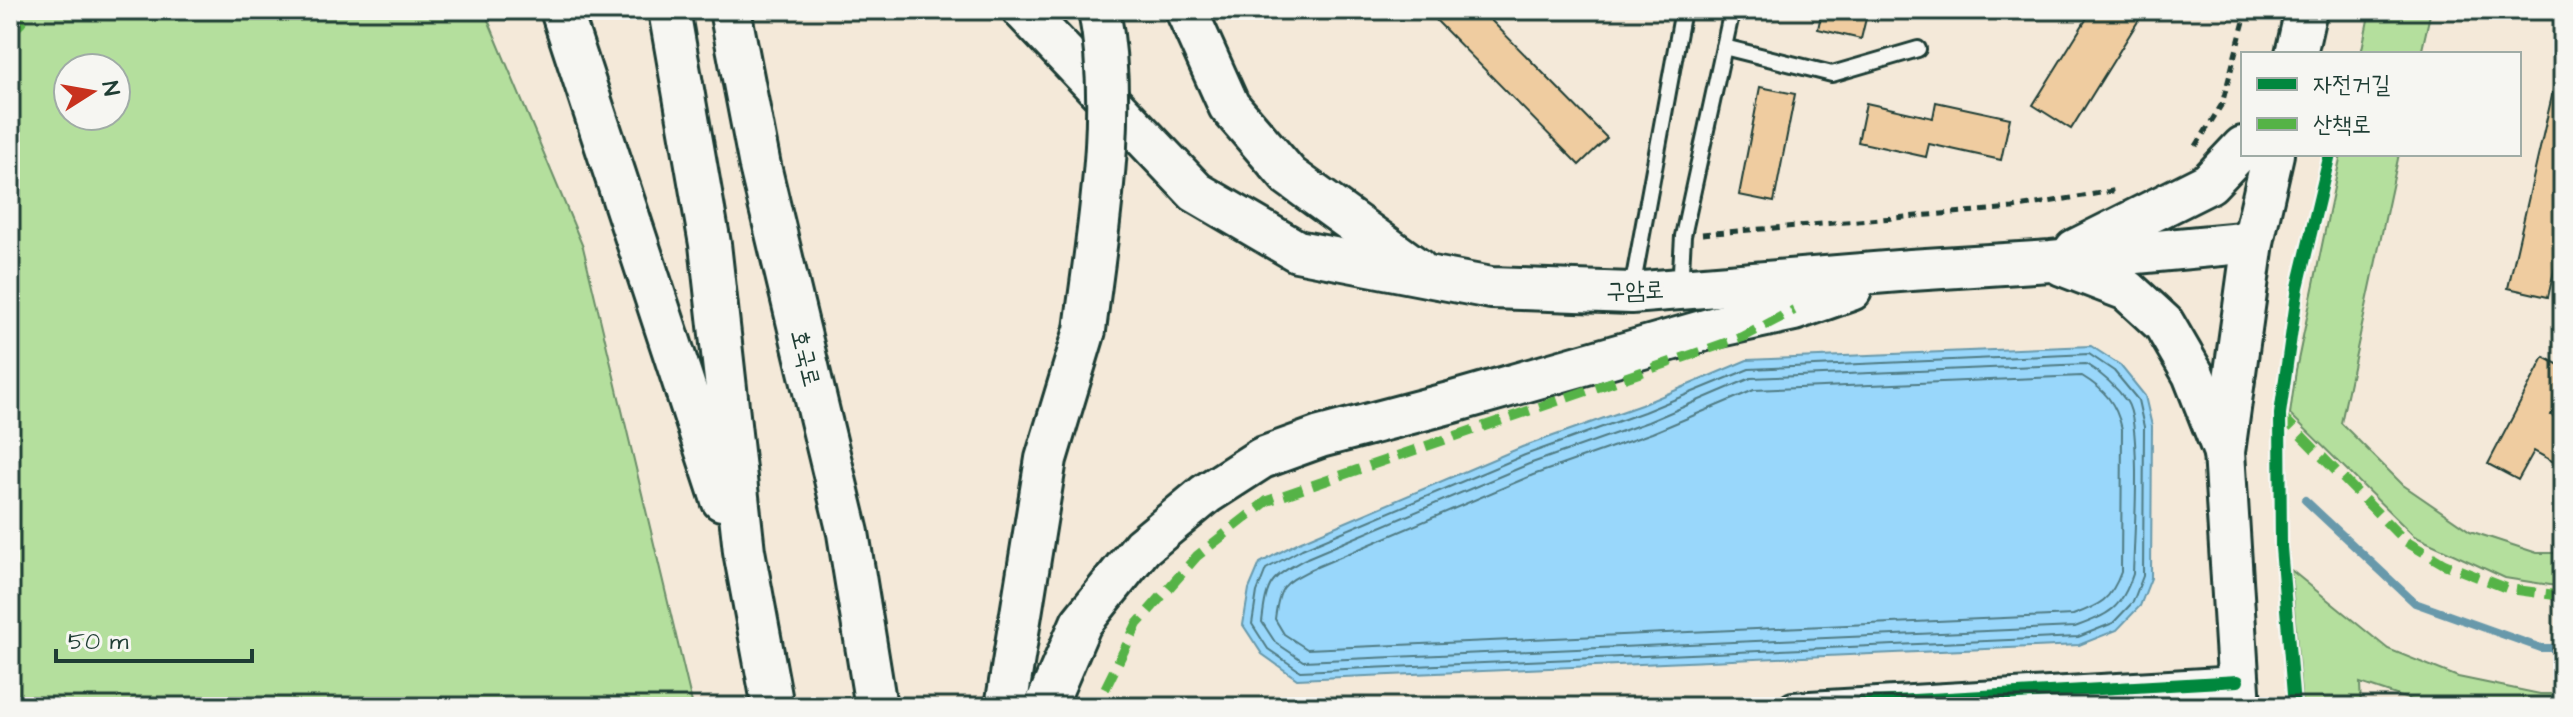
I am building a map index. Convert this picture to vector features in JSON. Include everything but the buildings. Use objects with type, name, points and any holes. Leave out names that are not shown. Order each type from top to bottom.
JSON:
[{"type":"main road","points":[[561,10],[717,489],[744,551]]},
{"type":"main road","points":[[669,10],[710,244],[744,551],[773,707]]},
{"type":"main road","name":"호국로","points":[[730,10],[760,166],[848,533],[876,707]]},
{"type":"main road","name":"구암로","points":[[1023,10],[1196,192],[1297,251],[1427,276],[1491,288],[1631,293],[2051,261],[2253,242]]},
{"type":"main road","points":[[1006,707],[1046,459],[1085,330],[1106,166],[1105,43],[1099,10]]},
{"type":"main road","points":[[1186,10],[1229,106],[1289,176],[1427,276]]},
{"type":"main road","points":[[2296,52],[2306,10]]},
{"type":"main road","points":[[2051,261],[2209,183],[2241,149]]},
{"type":"main road","points":[[2239,694],[2224,452],[2253,242],[2273,156]]},
{"type":"main road","points":[[2051,261],[2127,290],[2164,324],[2193,374],[2224,452]]},
{"type":"main road","points":[[1045,707],[1081,623],[1142,547],[1206,494],[1262,458],[1320,437],[1720,326],[1794,310],[1911,270]]},
{"type":"street","points":[[1793,707],[2239,694]]},
{"type":"lane","points":[[1631,293],[1683,10]]},
{"type":"lane","points":[[1680,289],[1683,236],[1732,10]]},
{"type":"lane","points":[[1724,47],[1832,74],[1918,49]]},
{"type":"path","points":[[2192,152],[2222,104],[2247,10]]},
{"type":"path","points":[[1683,236],[2013,208],[2129,188]]},
{"type":"green space","points":[[10,10],[484,10],[583,247],[693,707],[10,707]]},
{"type":"green space","points":[[2370,10],[2431,10],[2421,52],[2361,52]]},
{"type":"green space","points":[[2341,156],[2399,156],[2341,423],[2403,485],[2470,531],[2537,553],[2563,553],[2563,587],[2505,578],[2414,536],[2290,414],[2296,370]]},
{"type":"green space","points":[[2291,570],[2388,649],[2458,677],[2540,694],[2563,694],[2563,707],[2432,707],[2360,683],[2361,707],[2302,707]]},
{"type":"water","points":[[2091,346],[2120,365],[2145,396],[2152,426],[2151,578],[2140,606],[2117,630],[2079,645],[1297,679],[1262,654],[1243,625],[1249,589],[1260,563],[1299,542],[1522,447],[1641,405],[1747,360]]},
{"type":"waterway","points":[[2305,500],[2415,603],[2541,648],[2563,648]]},
{"type":"marked path","points":[[10,33],[21,23],[23,10]]},
{"type":"marked path","points":[[1105,689],[1137,624],[1197,556],[1267,501],[1743,337],[1794,310]]},
{"type":"marked path","points":[[2280,414],[2405,541],[2444,564],[2509,589],[2563,596]]},
{"type":"cycle path","points":[[2294,707],[2281,547],[2280,414],[2298,287],[2330,156]]},
{"type":"cycle path","points":[[1793,707],[2238,681]]}]
